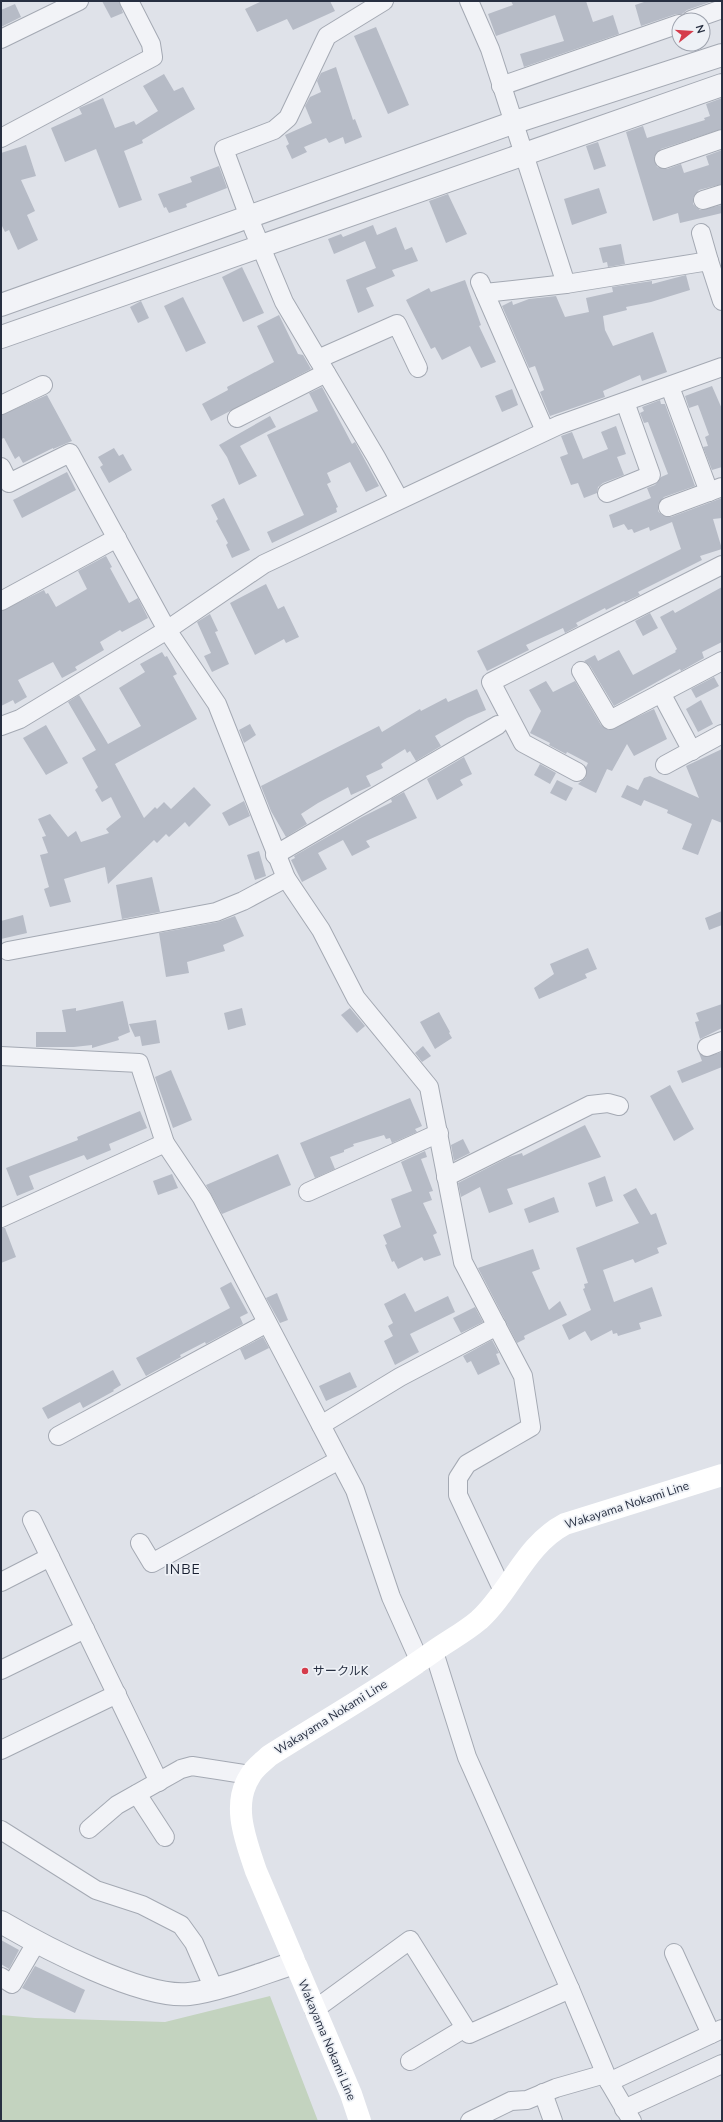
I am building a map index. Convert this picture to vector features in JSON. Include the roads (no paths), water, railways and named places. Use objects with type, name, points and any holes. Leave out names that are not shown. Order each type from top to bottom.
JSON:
[{"type":"main road","name":"Wakayama Nokami Line","points":[[360,2121],[351,2094],[256,1872],[245,1839],[241,1817],[242,1794],[250,1775],[269,1756],[427,1657],[479,1620],[503,1591],[533,1549],[552,1531],[565,1524],[722,1475]]},
{"type":"street","points":[[1,39],[80,1]]},
{"type":"street","points":[[1,138],[153,57],[151,44],[129,1]]},
{"type":"street","points":[[384,1],[327,36],[288,118],[274,130],[224,149],[249,217],[284,302],[399,499]]},
{"type":"street","points":[[469,1],[490,49],[522,155],[566,284]]},
{"type":"street","points":[[711,13],[722,9]]},
{"type":"street","points":[[501,86],[671,27]]},
{"type":"street","points":[[1,305],[512,123],[722,55]]},
{"type":"street","points":[[1,337],[722,85]]},
{"type":"street","points":[[664,158],[722,139]]},
{"type":"street","points":[[703,200],[722,194]]},
{"type":"street","points":[[701,233],[722,301]]},
{"type":"street","points":[[545,431],[483,287],[566,284],[710,261]]},
{"type":"street","points":[[237,418],[322,366],[396,324],[418,368]]},
{"type":"street","points":[[1,726],[20,720],[167,630],[264,564],[545,431],[722,367]]},
{"type":"street","points":[[1,405],[43,385]]},
{"type":"street","points":[[668,507],[715,489],[670,387]]},
{"type":"street","points":[[607,493],[651,475],[625,402]]},
{"type":"street","points":[[4,479],[70,453],[167,630],[217,704],[275,855],[286,878],[320,930],[356,998],[429,1087],[463,1262],[523,1376],[531,1427],[467,1464],[458,1478],[458,1495],[503,1591]]},
{"type":"street","points":[[1,601],[117,538]]},
{"type":"street","points":[[578,772],[523,743],[491,682],[722,566]]},
{"type":"street","points":[[581,671],[610,720],[722,661]]},
{"type":"street","points":[[661,693],[692,751]]},
{"type":"street","points":[[275,855],[498,725]]},
{"type":"street","points":[[665,765],[722,734]]},
{"type":"street","points":[[8,950],[216,912],[243,901],[286,878]]},
{"type":"street","points":[[1,1056],[139,1063],[165,1143],[202,1198],[355,1490],[391,1597],[427,1657],[467,1757],[570,1989],[607,2078],[628,2115],[722,2064]]},
{"type":"street","points":[[446,1177],[590,1105],[608,1103],[620,1106]]},
{"type":"street","points":[[308,1192],[439,1133]]},
{"type":"street","points":[[1,1218],[165,1143]]},
{"type":"street","points":[[58,1436],[267,1323]]},
{"type":"street","points":[[321,1425],[400,1377],[496,1326]]},
{"type":"street","points":[[140,1544],[152,1563],[339,1460]]},
{"type":"street","points":[[32,1520],[159,1782]]},
{"type":"street","points":[[1,1582],[50,1557]]},
{"type":"street","points":[[1,1670],[85,1629]]},
{"type":"street","points":[[1,1750],[117,1694]]},
{"type":"street","points":[[90,1829],[117,1806],[181,1768],[192,1766],[250,1775]]},
{"type":"street","points":[[137,1794],[165,1837]]},
{"type":"street","points":[[1,1830],[96,1890],[142,1904],[181,1925],[194,1943],[214,1989]]},
{"type":"street","points":[[1,1922],[36,1943],[97,1970],[148,1989],[189,1994],[214,1989],[294,1963]]},
{"type":"street","points":[[314,2010],[410,1940],[469,2034],[570,1989]]},
{"type":"street","points":[[1,1977],[12,1984],[36,1943]]},
{"type":"street","points":[[470,2121],[511,2102],[527,2100],[556,2088],[607,2078],[717,2032],[674,1953]]},
{"type":"street","points":[[410,2061],[466,2028]]},
{"type":"street","points":[[543,2093],[553,2121]]},
{"type":"place","name":"サークルK","points":[[305,1671]]},
{"type":"district","name":"INBE","points":[[183,1569]]}]
